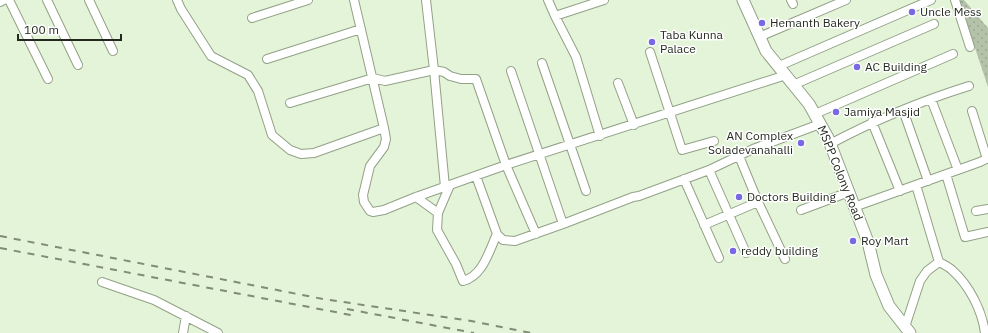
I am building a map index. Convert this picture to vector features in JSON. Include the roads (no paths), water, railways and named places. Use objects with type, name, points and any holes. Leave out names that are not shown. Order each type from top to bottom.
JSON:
[{"type":"street","points":[[0,2],[4,0]]},
{"type":"street","points":[[9,0],[48,79]]},
{"type":"street","points":[[47,0],[78,65]]},
{"type":"street","points":[[89,0],[114,51]]},
{"type":"street","points":[[177,0],[181,9],[211,56],[248,76],[258,91],[272,135],[290,150],[301,154],[314,153],[384,128]]},
{"type":"street","points":[[252,18],[308,0]]},
{"type":"street","points":[[354,0],[386,139],[384,147],[370,166],[363,195],[364,202],[370,211],[373,212],[384,210],[506,165],[570,146],[786,75]]},
{"type":"street","points":[[426,0],[448,186],[438,213],[437,230],[456,264],[463,281],[481,268],[497,234]]},
{"type":"street","points":[[548,0],[576,57],[600,136]]},
{"type":"street","points":[[555,16],[604,0]]},
{"type":"street","name":"MSPP Colony Road","points":[[743,0],[766,51],[809,104],[830,144],[868,242],[876,275],[889,306],[908,330]]},
{"type":"street","points":[[759,37],[846,0]]},
{"type":"street","points":[[779,66],[932,0]]},
{"type":"street","points":[[955,0],[970,47]]},
{"type":"street","points":[[793,85],[934,24]]},
{"type":"street","points":[[267,59],[361,29]]},
{"type":"street","points":[[650,52],[682,150],[714,141]]},
{"type":"street","points":[[476,176],[497,234],[503,240],[515,241],[709,170],[953,54]]},
{"type":"street","points":[[542,63],[586,191]]},
{"type":"street","points":[[290,103],[372,78],[384,81],[434,70],[444,72],[450,76],[461,79],[476,79],[506,165],[536,234]]},
{"type":"street","points":[[511,70],[563,224]]},
{"type":"street","points":[[618,83],[634,125]]},
{"type":"street","points":[[830,144],[872,122],[969,86]]},
{"type":"street","points":[[931,99],[958,170]]},
{"type":"street","points":[[903,110],[928,181]]},
{"type":"street","points":[[854,207],[988,159],[972,111]]},
{"type":"street","points":[[872,122],[900,191]]},
{"type":"street","points":[[739,156],[758,202],[785,259]]},
{"type":"street","points":[[709,170],[746,253]]},
{"type":"street","points":[[946,174],[965,237],[988,232]]},
{"type":"street","points":[[684,180],[719,258]]},
{"type":"street","points":[[916,185],[939,262],[952,269],[969,290],[982,318],[985,333]]},
{"type":"street","points":[[801,210],[849,192]]},
{"type":"street","points":[[416,197],[438,213]]},
{"type":"street","points":[[704,224],[758,202]]},
{"type":"street","points":[[976,211],[988,209]]},
{"type":"street","points":[[908,330],[920,281],[928,271],[939,262]]},
{"type":"street","points":[[102,282],[154,300],[215,332]]},
{"type":"street","points":[[182,333],[186,316]]},
{"type":"railway","points":[[0,236],[323,299],[471,321],[531,333]]},
{"type":"railway","points":[[0,248],[356,316]]},
{"type":"railway","points":[[347,309],[474,333]]},
{"type":"place","name":"Uncle Mess","points":[[912,12]]},
{"type":"place","name":"Hemanth Bakery","points":[[762,23]]},
{"type":"place","name":"Taba Kunna Palace","points":[[652,42]]},
{"type":"place","name":"AC Building","points":[[857,67]]},
{"type":"place","name":"Jamiya Masjid","points":[[836,112]]},
{"type":"place","name":"AN Complex Soladevanahalli","points":[[801,143]]},
{"type":"place","name":"Doctors Building","points":[[739,197]]},
{"type":"place","name":"Roy Mart","points":[[853,241]]},
{"type":"place","name":"reddy building","points":[[733,251]]}]
